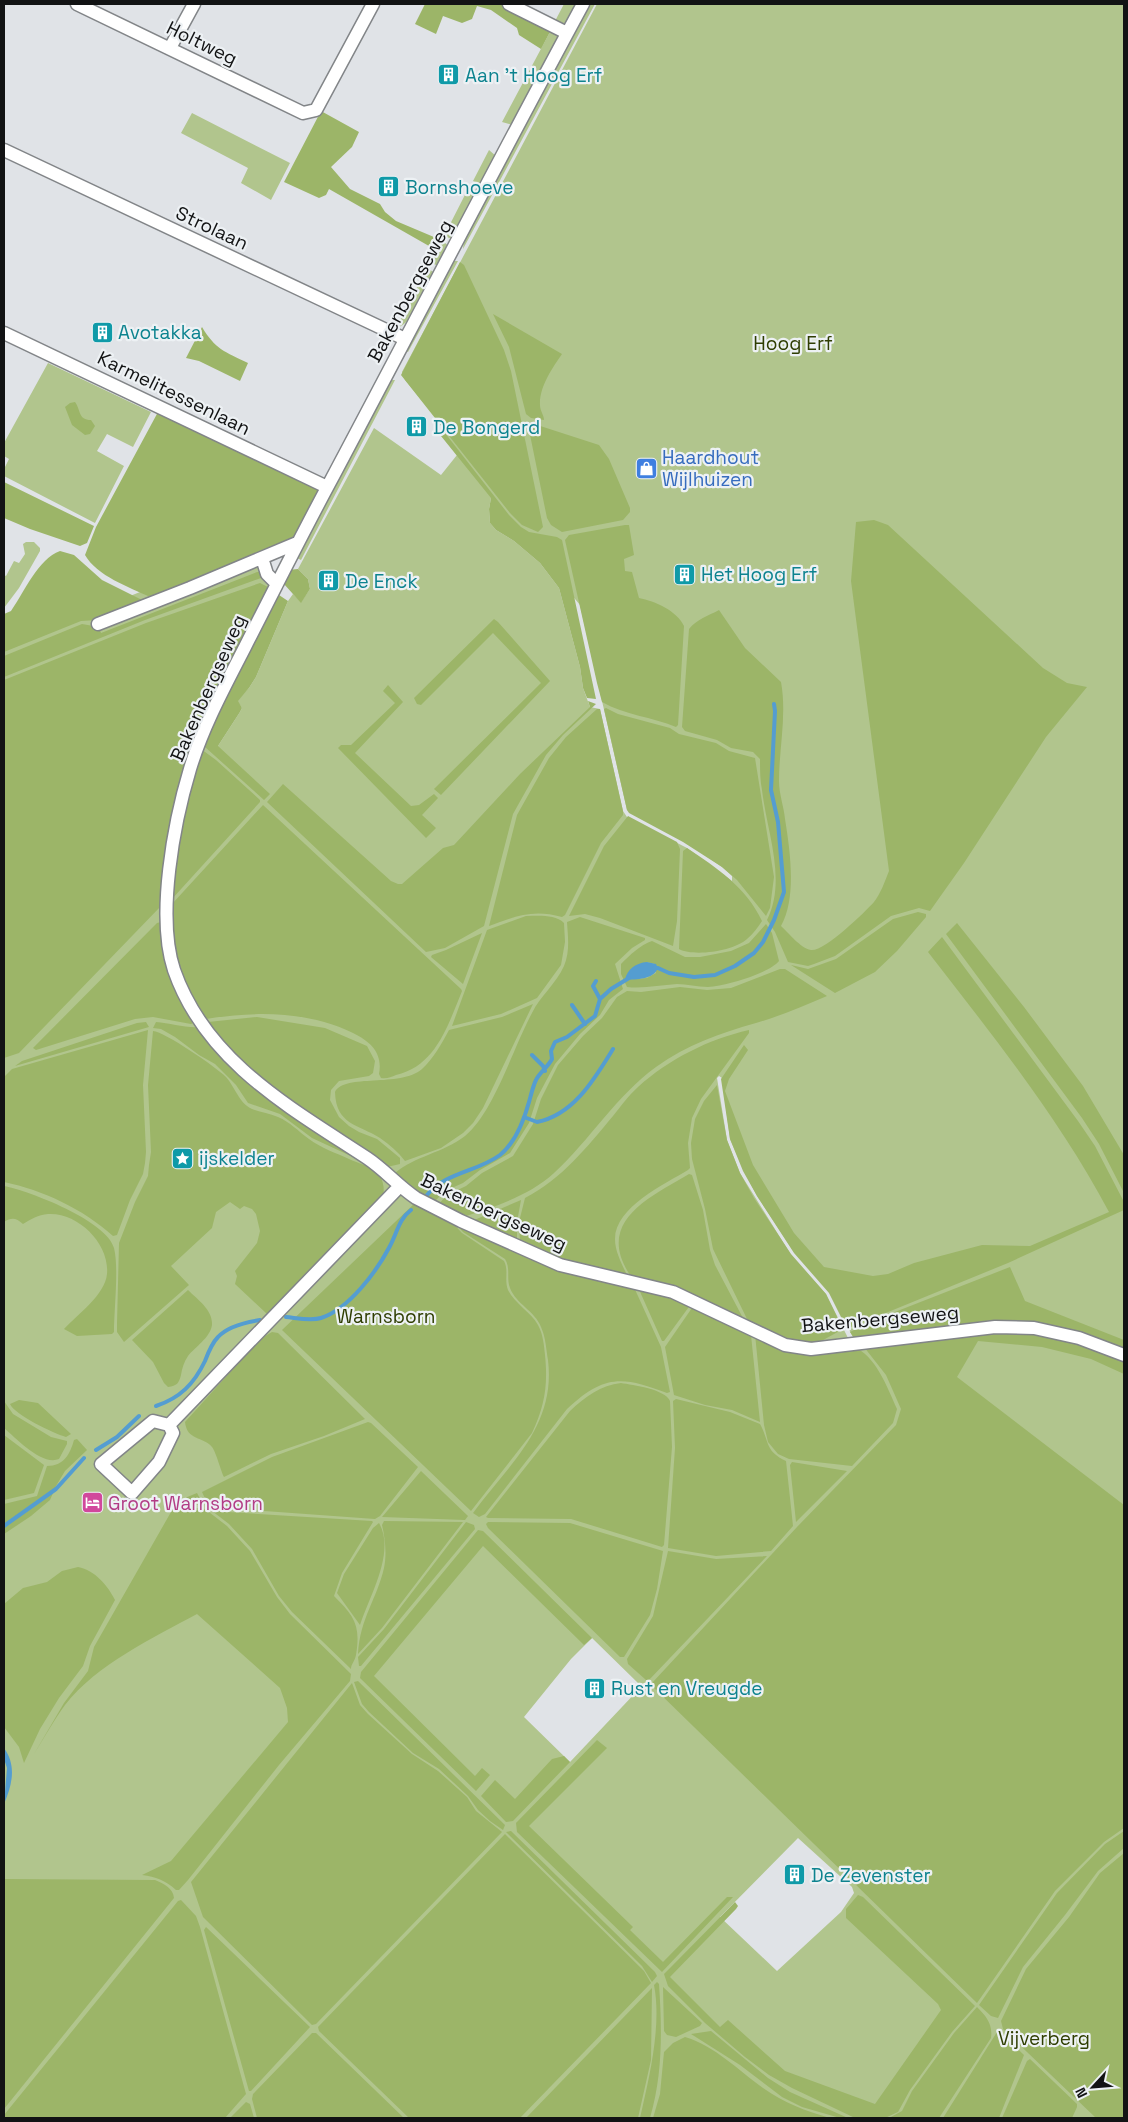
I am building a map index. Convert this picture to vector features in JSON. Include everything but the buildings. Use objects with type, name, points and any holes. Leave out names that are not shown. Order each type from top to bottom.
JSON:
[{"type":"street","name":"Holtweg","points":[[76,4],[303,113],[316,110],[373,4]]},
{"type":"street","points":[[170,48],[194,4]]},
{"type":"street","points":[[509,4],[567,33]]},
{"type":"street","name":"Bakenbergseweg","points":[[583,4],[297,543],[218,700],[191,765],[174,836],[167,908],[174,968],[186,996],[201,1023],[240,1069],[275,1098],[371,1160],[399,1187],[433,1207],[535,1255],[560,1265],[672,1292],[785,1345],[810,1349],[967,1330],[1034,1328],[1079,1338],[1124,1355]]},
{"type":"street","name":"Strolaan","points":[[4,150],[405,339]]},
{"type":"street","name":"Karmelitessenlaan","points":[[4,333],[327,487]]},
{"type":"street","points":[[98,624],[297,543]]},
{"type":"street","points":[[262,558],[267,574],[277,584]]},
{"type":"street","name":"Bakenbergseweg","points":[[170,1425],[399,1187]]},
{"type":"street","points":[[153,1420],[170,1425],[173,1433],[168,1447],[159,1462],[132,1493],[101,1464],[153,1420]]},
{"type":"green space","points":[[425,4],[500,4],[551,30],[541,49],[519,35],[517,28],[491,10],[477,6],[472,19],[462,23],[443,16],[436,34],[415,24]]},
{"type":"green space","points":[[564,4],[577,4],[565,27],[554,23]]},
{"type":"green space","points":[[588,4],[595,4],[463,249],[464,239]]},
{"type":"green space","name":"Warnsborn","points":[[597,4],[1124,4],[1124,1352],[1068,1332],[1033,1326],[967,1326],[854,1339],[829,1292],[794,1252],[757,1196],[730,1139],[722,1078],[719,1076],[717,1078],[727,1140],[740,1173],[791,1255],[826,1294],[852,1346],[995,1329],[1034,1331],[1078,1340],[1124,1357],[1124,2118],[4,2118],[4,646],[261,544],[270,587],[236,649],[201,731],[218,746],[242,708],[237,701],[256,677],[288,601],[293,594],[301,602],[310,589],[308,579],[298,569],[374,428],[441,475],[457,455],[442,436],[447,431],[405,380],[402,372]],"holes":[[[491,498],[580,605],[627,810],[684,841],[722,867],[732,876],[732,881],[687,848],[627,817],[623,811],[600,709],[590,707],[583,688],[580,667],[559,588],[540,563],[514,541],[496,530],[490,523],[489,509]],[[592,1638],[638,1683],[639,1689],[570,1762],[524,1717],[571,1659]],[[798,1838],[852,1887],[854,1893],[841,1912],[777,1971],[720,1917]]]},
{"type":"green space","points":[[551,30],[560,36],[513,125],[502,122]]},
{"type":"green space","points":[[321,111],[359,132],[352,147],[331,167],[350,189],[380,204],[385,212],[396,221],[441,240],[436,250],[329,189],[326,195],[319,198],[284,182]]},
{"type":"green space","points":[[192,113],[290,163],[271,200],[241,183],[248,168],[181,133]]},
{"type":"green space","points":[[489,150],[496,156],[480,184],[473,181]]},
{"type":"green space","points":[[470,185],[477,192],[452,239],[444,236]]},
{"type":"green space","points":[[441,240],[449,246],[438,266],[430,262]]},
{"type":"green space","points":[[452,261],[458,261],[408,352],[404,350]]},
{"type":"green space","points":[[460,262],[464,265],[504,350],[511,371],[543,527],[538,532],[522,525],[510,513],[401,375]]},
{"type":"green space","points":[[427,268],[435,273],[414,313],[402,325],[396,328]]},
{"type":"green space","points":[[493,314],[562,354],[547,378],[540,398],[544,420],[531,418],[526,414],[509,347]]},
{"type":"green space","points":[[202,327],[211,340],[221,349],[248,363],[240,381],[199,361],[186,358]]},
{"type":"green space","points":[[48,363],[151,412],[133,447],[107,434],[97,451],[124,466],[95,523],[4,476],[4,469],[9,459],[4,456],[4,443]]},
{"type":"green space","points":[[395,380],[301,560],[295,557],[388,382]]},
{"type":"green space","points":[[75,402],[82,416],[87,420],[91,420],[95,426],[90,434],[85,435],[72,425],[65,407]]},
{"type":"green space","points":[[158,412],[316,487],[320,491],[295,540],[150,597],[114,580],[97,569],[85,555],[96,527]]},
{"type":"green space","points":[[531,423],[599,445],[609,459],[630,508],[630,512],[623,520],[562,532],[551,525],[547,518],[528,425]]},
{"type":"green space","points":[[445,433],[509,515],[521,527],[529,532],[557,537],[562,540],[596,699],[587,698],[583,688],[580,667],[559,588],[540,563],[514,541],[496,530],[490,523],[489,509],[491,498],[441,436]]},
{"type":"green space","points":[[4,482],[94,526],[87,543],[80,546],[4,518]]},
{"type":"green space","points":[[874,520],[888,525],[1043,668],[1067,683],[1087,687],[1046,737],[964,863],[930,911],[919,908],[891,916],[835,956],[808,966],[788,962],[775,932],[767,920],[773,905],[776,873],[761,786],[760,759],[753,752],[731,748],[717,740],[685,731],[682,727],[689,629],[699,620],[719,610],[745,648],[781,682],[783,707],[779,786],[789,845],[791,888],[786,915],[781,926],[807,949],[817,949],[844,931],[874,902],[881,891],[889,871],[851,581],[856,522]]},
{"type":"green space","points":[[629,525],[634,555],[624,559],[625,571],[632,572],[639,598],[671,611],[684,626],[678,725],[676,727],[620,710],[602,702],[597,683],[565,540],[569,535]]},
{"type":"green space","points":[[34,542],[40,548],[40,551],[19,588],[4,608],[4,575],[6,576],[14,561],[19,563],[25,554],[23,544]]},
{"type":"green space","points":[[60,551],[74,555],[102,580],[144,601],[97,620],[81,621],[4,652],[4,614],[11,611],[32,576],[45,561]]},
{"type":"green space","points":[[298,569],[308,579],[310,589],[301,603],[284,584],[288,570]]},
{"type":"green space","points":[[260,572],[261,578],[145,620],[4,677],[4,656],[82,624],[99,627],[101,633]]},
{"type":"green space","points":[[260,583],[270,588],[196,743],[161,906],[19,1053],[4,1058],[4,680],[146,623]]},
{"type":"green space","points":[[279,595],[288,601],[256,677],[238,701],[242,708],[218,746],[270,794],[264,800],[205,747],[204,744],[225,695],[275,596]]},
{"type":"green space","points":[[494,619],[550,681],[441,795],[434,789],[541,683],[493,633],[421,705],[417,704],[414,698]]},
{"type":"green space","points":[[388,685],[403,702],[355,753],[411,806],[419,805],[434,794],[438,798],[422,815],[436,828],[426,838],[338,748],[341,745],[351,745],[395,703],[383,691]]},
{"type":"green space","points":[[588,701],[596,704],[563,735],[546,755],[513,814],[484,926],[445,948],[426,952],[267,802],[283,784],[391,881],[402,884],[443,848],[454,845],[520,774],[590,707]]},
{"type":"green space","points":[[606,708],[618,714],[670,728],[679,734],[716,743],[729,751],[755,758],[774,877],[770,908],[766,916],[737,880],[722,867],[683,842],[629,813],[604,709]]},
{"type":"green space","points":[[597,709],[600,709],[623,815],[601,843],[565,915],[562,917],[542,914],[525,915],[489,926],[517,815],[549,758],[566,737]]},
{"type":"green space","points":[[201,749],[216,760],[260,802],[172,899],[178,837]]},
{"type":"green space","points":[[263,805],[461,989],[462,991],[446,1030],[439,1042],[421,1063],[410,1070],[389,1078],[381,1078],[379,1074],[379,1060],[370,1044],[353,1033],[318,1020],[262,1014],[206,1019],[202,1017],[178,967],[172,922],[172,904]]},
{"type":"green space","points":[[628,816],[677,842],[680,849],[677,921],[673,946],[600,918],[585,914],[569,916],[604,846]]},
{"type":"green space","points":[[687,848],[730,879],[748,898],[762,921],[751,935],[741,943],[724,950],[704,953],[679,949],[683,851]]},
{"type":"green space","points":[[918,912],[926,914],[926,917],[897,951],[875,972],[835,993],[791,965],[808,969],[836,959],[893,919]]},
{"type":"green space","points":[[526,916],[551,917],[564,923],[565,942],[561,965],[537,998],[501,1014],[452,1026],[487,930]]},
{"type":"green space","points":[[580,917],[645,938],[645,940],[632,948],[615,964],[623,989],[609,1000],[600,1015],[580,1034],[555,1064],[537,1098],[529,1123],[510,1153],[480,1170],[463,1183],[445,1191],[432,1204],[417,1196],[395,1173],[411,1162],[448,1147],[465,1136],[485,1112],[535,1007],[557,979],[564,966],[568,950],[567,922]]},
{"type":"green space","points":[[161,922],[196,1022],[191,1024],[153,1017],[135,1019],[36,1050],[33,1048],[157,923]]},
{"type":"green space","points":[[957,923],[1024,1007],[1083,1086],[1124,1155],[1124,1193],[1099,1144],[1082,1118],[946,934]]},
{"type":"green space","points":[[766,924],[772,933],[779,961],[766,970],[746,979],[708,987],[677,984],[627,987],[621,974],[621,964],[639,948],[652,941],[685,957],[700,957],[731,951],[749,943]],"holes":[[[647,962],[655,964],[656,973],[647,978],[637,979]]]},
{"type":"green space","points":[[482,933],[463,984],[431,957],[432,955]]},
{"type":"green space","points":[[942,937],[1095,1146],[1124,1202],[1124,1210],[1008,1263],[849,1328],[846,1327],[829,1293],[794,1253],[757,1196],[743,1171],[730,1139],[721,1079],[744,1045],[748,1050],[729,1079],[725,1091],[753,1165],[794,1233],[824,1267],[873,1276],[888,1274],[914,1263],[982,1245],[1030,1246],[1109,1212],[1090,1177],[1047,1111],[1001,1046],[928,952]]},
{"type":"green space","points":[[780,969],[785,969],[827,996],[783,1014],[704,1040],[667,1059],[628,1091],[580,1147],[554,1173],[524,1194],[460,1217],[436,1207],[447,1195],[466,1186],[482,1173],[513,1156],[533,1124],[541,1099],[558,1065],[583,1036],[602,1018],[617,997],[627,991],[641,992],[680,987],[707,990],[731,988]]},
{"type":"green space","points":[[533,1004],[483,1108],[473,1123],[463,1133],[441,1148],[405,1161],[384,1141],[350,1122],[339,1111],[335,1092],[341,1086],[361,1081],[387,1080],[412,1075],[430,1061],[449,1030],[502,1017]]},
{"type":"green space","points":[[257,1017],[325,1028],[367,1046],[375,1061],[373,1073],[369,1076],[339,1081],[331,1090],[330,1100],[339,1117],[359,1132],[377,1139],[400,1158],[400,1164],[387,1167],[324,1126],[242,1066],[208,1022]]},
{"type":"green space","points":[[146,1022],[149,1027],[15,1066],[22,1061],[137,1023]]},
{"type":"green space","points":[[156,1022],[199,1027],[202,1033],[368,1164],[312,1138],[280,1114],[248,1103],[236,1085],[215,1064],[175,1037],[161,1029],[153,1028]]},
{"type":"green space","points":[[148,1030],[143,1085],[145,1163],[143,1174],[130,1200],[117,1235],[113,1236],[89,1217],[48,1195],[4,1182],[4,1077],[12,1069]]},
{"type":"green space","points":[[749,1030],[749,1033],[701,1099],[692,1118],[688,1143],[690,1168],[643,1198],[623,1217],[617,1227],[616,1249],[627,1275],[561,1262],[520,1243],[519,1222],[525,1198],[551,1182],[573,1162],[638,1087],[690,1051],[719,1039]]},
{"type":"green space","points":[[153,1031],[179,1043],[220,1072],[229,1081],[240,1099],[252,1109],[282,1119],[318,1145],[373,1169],[382,1181],[384,1188],[383,1201],[273,1314],[267,1314],[235,1284],[237,1276],[235,1271],[257,1243],[260,1231],[256,1214],[252,1209],[244,1206],[240,1209],[230,1202],[216,1212],[212,1228],[171,1266],[189,1285],[124,1342],[117,1332],[119,1243],[135,1202],[148,1176],[151,1152],[148,1085]]},
{"type":"green space","points":[[717,1085],[727,1140],[740,1173],[791,1254],[826,1294],[843,1329],[816,1344],[786,1343],[751,1326],[713,1249],[692,1159],[691,1143],[695,1119],[704,1101]]},
{"type":"green space","points":[[689,1174],[692,1175],[703,1210],[710,1250],[715,1265],[744,1320],[632,1278],[622,1259],[619,1242],[622,1227],[630,1214],[657,1193]]},
{"type":"green space","points":[[4,1186],[31,1194],[66,1209],[98,1228],[108,1238],[114,1248],[116,1266],[114,1332],[112,1334],[77,1336],[64,1329],[90,1304],[105,1282],[107,1263],[98,1241],[81,1224],[59,1215],[41,1215],[23,1224],[14,1219],[4,1222]]},
{"type":"green space","points":[[521,1200],[517,1222],[517,1242],[472,1221]]},
{"type":"green space","points":[[416,1202],[447,1217],[462,1233],[504,1261],[508,1290],[535,1320],[540,1328],[543,1340],[546,1385],[543,1404],[532,1433],[471,1511],[282,1330]]},
{"type":"green space","points":[[452,1220],[633,1285],[661,1347],[670,1392],[667,1393],[652,1387],[626,1381],[603,1384],[592,1389],[567,1409],[485,1514],[479,1517],[473,1513],[515,1461],[537,1425],[545,1405],[549,1384],[548,1360],[544,1335],[538,1321],[517,1299],[510,1288],[508,1266],[505,1259],[463,1232]]},
{"type":"green space","points":[[1010,1267],[1025,1301],[1124,1340],[1124,1352],[1034,1326],[854,1338],[850,1332],[877,1319]]},
{"type":"green space","points":[[637,1285],[691,1304],[664,1341],[662,1341]]},
{"type":"green space","points":[[188,1290],[210,1315],[212,1320],[211,1330],[187,1358],[176,1385],[168,1387],[153,1362],[132,1340]]},
{"type":"green space","points":[[694,1305],[751,1335],[760,1422],[732,1410],[705,1405],[674,1395],[665,1347]]},
{"type":"green space","points":[[1034,1330],[1124,1357],[1124,1374],[1091,1359],[1042,1347],[978,1341],[957,1377],[1124,1505],[1124,1828],[1104,1842],[1055,1891],[977,2003],[653,1687],[652,1683],[797,1527],[896,1425],[901,1409],[886,1375],[864,1347],[938,1335]]},
{"type":"green space","points":[[272,1332],[278,1333],[365,1419],[324,1436],[271,1454],[224,1477],[212,1447],[192,1435],[186,1428],[185,1422],[260,1339]]},
{"type":"green space","points":[[755,1334],[784,1348],[852,1346],[860,1350],[874,1364],[889,1391],[897,1409],[893,1423],[852,1466],[789,1459],[778,1454],[768,1442],[764,1425]]},
{"type":"green space","points":[[621,1383],[640,1386],[662,1393],[670,1401],[672,1447],[664,1545],[662,1547],[571,1519],[486,1517],[570,1411],[594,1392],[607,1386]]},
{"type":"green space","points":[[676,1399],[730,1412],[760,1424],[771,1449],[786,1461],[793,1526],[771,1551],[716,1556],[668,1548],[675,1448],[673,1401]]},
{"type":"green space","points":[[19,1400],[38,1403],[71,1434],[66,1437],[26,1418],[10,1404]]},
{"type":"green space","points":[[4,1401],[13,1414],[51,1437],[67,1441],[59,1459],[45,1459],[30,1450],[4,1428]]},
{"type":"green space","points":[[368,1422],[418,1467],[380,1516],[375,1519],[209,1507],[202,1492],[272,1457]]},
{"type":"green space","points":[[4,1435],[44,1465],[34,1493],[4,1500]]},
{"type":"green space","points":[[77,1439],[87,1450],[65,1471],[50,1500],[31,1516],[4,1534],[4,1504],[37,1496],[47,1466],[58,1464],[62,1461],[68,1454],[74,1440]]},
{"type":"green space","points":[[792,1462],[847,1471],[796,1522],[790,1465]]},
{"type":"green space","points":[[421,1471],[468,1516],[465,1520],[382,1517]]},
{"type":"green space","points":[[197,1493],[204,1506],[180,1502],[180,1500]]},
{"type":"green space","points":[[175,1505],[205,1509],[227,1526],[250,1551],[277,1597],[290,1614],[351,1674],[350,1681],[279,1765],[179,1890],[160,1880],[142,1875],[171,1861],[288,1722],[287,1708],[280,1688],[197,1614],[126,1653],[93,1677],[65,1705],[34,1754],[64,1703],[88,1671],[94,1647]]},
{"type":"green space","points":[[212,1511],[373,1522],[342,1573],[334,1596],[347,1609],[357,1628],[356,1655],[351,1669],[292,1612],[279,1596],[252,1549],[229,1524]]},
{"type":"green space","points":[[384,1521],[463,1522],[382,1628],[358,1654],[359,1641],[365,1619],[384,1568],[385,1546],[382,1525]]},
{"type":"green space","points":[[466,1522],[474,1525],[475,1529],[361,1666],[359,1666],[358,1657],[384,1629]]},
{"type":"green space","points":[[488,1522],[570,1523],[663,1551],[657,1589],[650,1615],[624,1657],[620,1657],[488,1528],[486,1524]]},
{"type":"green space","points":[[379,1523],[383,1535],[383,1561],[360,1625],[337,1593],[344,1574],[373,1528]]},
{"type":"green space","points":[[478,1530],[483,1531],[592,1638],[584,1645],[483,1546],[374,1676],[475,1776],[482,1768],[490,1775],[476,1791],[360,1678],[361,1672]]},
{"type":"green space","points":[[668,1551],[716,1559],[767,1556],[649,1680],[646,1680],[628,1664],[627,1659],[653,1616]]},
{"type":"green space","points":[[78,1567],[90,1571],[100,1579],[109,1589],[115,1600],[90,1646],[83,1666],[59,1698],[40,1729],[24,1763],[19,1747],[4,1727],[4,1604],[23,1588],[47,1582],[62,1571]]},
{"type":"green space","points":[[358,1681],[505,1825],[503,1830],[478,1810],[468,1796],[439,1769],[413,1753],[369,1712],[362,1704],[354,1682]]},
{"type":"green space","points":[[352,1683],[360,1705],[368,1714],[412,1754],[438,1771],[467,1797],[476,1811],[502,1832],[316,2024],[312,2025],[203,1917],[191,1882]]},
{"type":"green space","points":[[597,1740],[607,1748],[529,1826],[633,1927],[630,1930],[663,1962],[727,1897],[733,1897],[662,1972],[517,1832],[516,1823]]},
{"type":"green space","points":[[564,1756],[570,1762],[513,1821],[506,1822],[481,1796],[495,1780],[515,1799],[552,1759]]},
{"type":"green space","points":[[511,1831],[655,1972],[657,1976],[652,1982],[642,1966],[506,1832]]},
{"type":"green space","points":[[1124,1831],[1124,1848],[1098,1871],[1023,1967],[998,2018],[991,2016],[979,2005],[1057,1893],[1105,1844]]},
{"type":"green space","points":[[505,1834],[644,1971],[651,1983],[520,2118],[409,2118],[319,2031],[318,2027]]},
{"type":"green space","name":"Vijverberg","points":[[1124,1853],[1124,2118],[1096,2118],[1003,2029],[1001,2021],[1026,1969],[1069,1917],[1100,1873]]},
{"type":"green space","points":[[4,1879],[155,1880],[170,1889],[174,1898],[4,2109]]},
{"type":"green space","points":[[858,1895],[863,1897],[975,2006],[952,2032],[910,2090],[898,2112],[885,2118],[855,2118],[769,2075],[705,2023],[668,1986],[664,1974],[735,1902],[738,1906],[736,1909],[670,1977],[720,2027],[728,2020],[785,2071],[875,2104],[941,2010],[938,2004],[846,1918],[846,1909]]},
{"type":"green space","points":[[181,1900],[196,1916],[200,1927],[246,2094],[225,2118],[4,2118],[4,2115],[178,1901]]},
{"type":"green space","points":[[206,1927],[310,2027],[251,2091],[249,2091],[204,1930]]},
{"type":"green space","points":[[657,1982],[659,1984],[661,2035],[657,2085],[650,2118],[640,2118],[653,2052],[656,2017],[654,1985]]},
{"type":"green space","points":[[663,1987],[702,2023],[700,2026],[676,2037],[667,2035],[664,2031]]},
{"type":"green space","points":[[652,1988],[651,2060],[638,2118],[526,2118]]},
{"type":"green space","points":[[977,2007],[988,2021],[991,2029],[991,2038],[939,2118],[889,2118],[902,2111],[912,2091],[954,2033]]},
{"type":"green space","points":[[711,2031],[768,2078],[790,2092],[848,2118],[840,2118],[802,2107],[782,2097],[740,2065],[691,2034]]},
{"type":"green space","points":[[997,2032],[1000,2032],[1024,2055],[999,2118],[943,2118]]},
{"type":"green space","points":[[312,2033],[316,2033],[404,2118],[257,2118],[252,2099],[253,2094]]},
{"type":"green space","points":[[685,2037],[716,2052],[779,2098],[830,2118],[653,2118],[660,2094],[664,2052],[673,2043]]},
{"type":"green space","points":[[1030,2059],[1077,2104],[1072,2118],[1002,2118],[1027,2061]]},
{"type":"green space","points":[[246,2102],[250,2104],[254,2118],[230,2118]]},
{"type":"water","points":[[647,962],[656,964],[658,968],[656,972],[649,977],[625,980],[633,967]]},
{"type":"water","points":[[4,1748],[11,1762],[12,1776],[4,1804],[7,1768],[4,1759]]},
{"type":"waterway","points":[[654,968],[669,973],[694,977],[715,975],[735,966],[754,953],[763,942],[774,920],[784,892],[778,822],[771,790],[774,704]]},
{"type":"waterway","points":[[427,1195],[443,1181],[491,1161],[505,1150],[522,1124],[536,1080],[552,1059],[551,1051],[555,1042],[567,1037],[595,1016],[600,999],[611,989],[629,978]]},
{"type":"waterway","points":[[596,981],[593,986],[600,999]]},
{"type":"waterway","points":[[572,1005],[585,1024]]},
{"type":"waterway","points":[[524,1117],[537,1122],[562,1112],[591,1083],[613,1049]]},
{"type":"waterway","points":[[532,1055],[543,1066],[545,1071]]},
{"type":"waterway","points":[[286,1317],[321,1318],[352,1298],[378,1267],[401,1222],[411,1210]]},
{"type":"waterway","points":[[156,1406],[172,1399],[191,1383],[201,1369],[210,1348],[222,1333],[238,1325],[260,1320]]},
{"type":"waterway","points":[[96,1450],[117,1437],[139,1416]]},
{"type":"waterway","points":[[4,1526],[56,1489],[84,1458]]},
{"type":"place","name":"Aan 't Hoog Erf","points":[[449,75]]},
{"type":"place","name":"Bornshoeve","points":[[389,187]]},
{"type":"place","name":"Avotakka","points":[[102,332]]},
{"type":"place","name":"De Bongerd","points":[[417,427]]},
{"type":"place","name":"Haardhout Wijlhuizen","points":[[646,468]]},
{"type":"place","name":"Het Hoog Erf","points":[[685,574]]},
{"type":"place","name":"De Enck","points":[[329,581]]},
{"type":"place","name":"ijskelder","points":[[183,1158]]},
{"type":"place","name":"Groot Warnsborn","points":[[92,1503]]},
{"type":"place","name":"Rust en Vreugde","points":[[595,1688]]},
{"type":"place","name":"De Zevenster","points":[[795,1875]]},
{"type":"park label","name":"Hoog Erf","points":[[793,343]]}]
